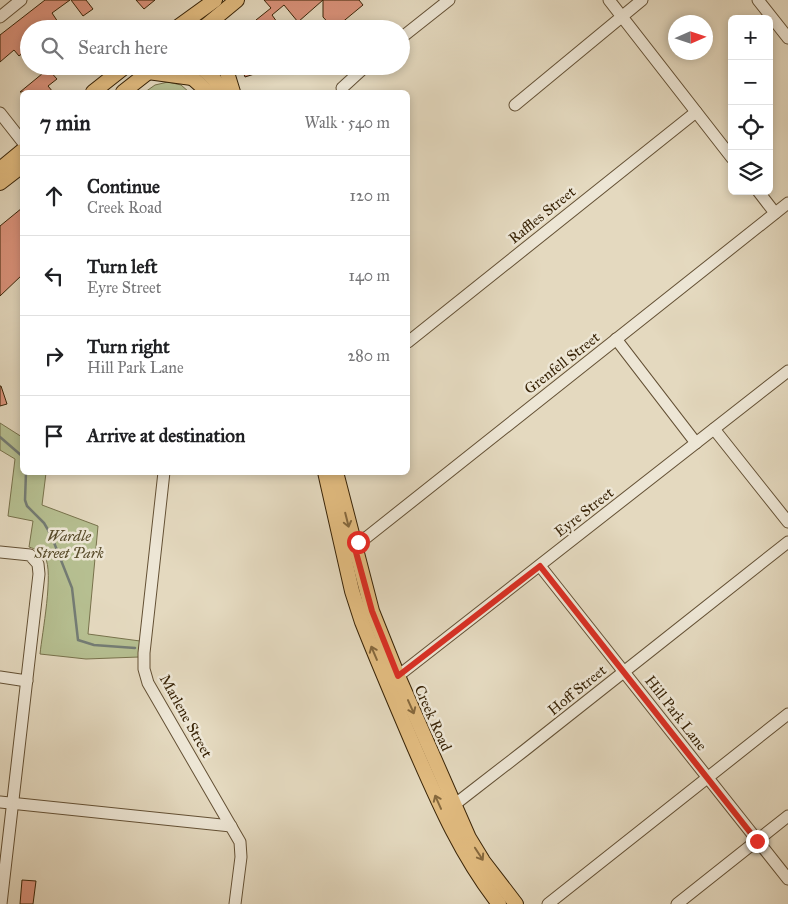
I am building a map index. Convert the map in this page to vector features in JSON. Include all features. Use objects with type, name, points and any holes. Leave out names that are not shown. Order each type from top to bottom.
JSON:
[{"type":"main road","points":[[187,20],[214,0]]},
{"type":"main road","points":[[220,20],[237,0]]},
{"type":"main road","points":[[96,90],[115,75]]},
{"type":"main road","points":[[125,90],[144,75]]},
{"type":"main road","points":[[198,75],[207,90]]},
{"type":"main road","points":[[204,75],[214,79],[222,90]]},
{"type":"main road","points":[[228,75],[232,90]]},
{"type":"main road","points":[[0,169],[20,153]]},
{"type":"main road","points":[[0,182],[20,167]]},
{"type":"main road","name":"Creek Road","points":[[326,475],[352,591],[362,622],[443,812],[460,846],[482,882],[499,904]]},
{"type":"main road","name":"Creek Road","points":[[337,475],[372,611],[398,676],[475,849],[516,904]]},
{"type":"street","points":[[0,17],[21,0]]},
{"type":"street","points":[[410,31],[449,0]]},
{"type":"street","points":[[609,0],[728,153]]},
{"type":"street","points":[[516,105],[642,0]]},
{"type":"street","points":[[758,0],[787,34]]},
{"type":"street","points":[[342,88],[356,75]]},
{"type":"street","name":"Raffles Street","points":[[410,340],[696,112]]},
{"type":"street","points":[[0,113],[20,138]]},
{"type":"street","points":[[761,195],[775,213]]},
{"type":"street","name":"Grenfell Street","points":[[354,545],[367,537],[788,203]]},
{"type":"street","points":[[616,340],[696,443]]},
{"type":"street","name":"Eyre Street","points":[[398,676],[788,371]]},
{"type":"street","points":[[714,429],[788,522]]},
{"type":"street","name":"Marlene Street","points":[[165,475],[144,653],[144,669],[148,683],[240,842],[241,857],[234,904]]},
{"type":"street","name":"Hoff Street","points":[[454,805],[788,542]]},
{"type":"street","points":[[0,552],[30,555],[38,564],[40,574],[1,904]]},
{"type":"street","name":"Hill Park Lane","points":[[540,566],[788,880]]},
{"type":"street","points":[[0,677],[27,680]]},
{"type":"street","points":[[548,904],[788,714]]},
{"type":"street","points":[[0,802],[231,826]]},
{"type":"street","points":[[677,904],[788,816]]},
{"type":"green space","points":[[168,82],[181,85],[187,90],[148,90],[155,85]]},
{"type":"green space","name":"Wardle Street Park","points":[[0,423],[20,436],[20,475],[46,475],[42,505],[98,526],[88,634],[140,641],[139,657],[86,659],[40,654],[48,589],[47,565],[42,553],[29,547],[33,521],[8,516],[15,459],[0,450]]},
{"type":"building","points":[[45,0],[70,0],[52,13],[57,20],[20,20],[19,56],[14,50],[0,62],[0,35]]},
{"type":"building","points":[[71,0],[86,0],[93,9],[83,16]]},
{"type":"building","points":[[136,0],[155,0],[144,9]]},
{"type":"building","points":[[264,0],[323,0],[300,20],[296,20],[284,5],[272,15],[276,20],[256,20],[271,8]]},
{"type":"building","points":[[323,0],[359,0],[363,5],[345,20],[326,20],[323,17]]},
{"type":"building","points":[[41,75],[53,75],[57,79],[48,86],[51,90],[22,90]]},
{"type":"building","points":[[20,210],[20,277],[0,296],[0,226]]},
{"type":"building","points":[[0,386],[7,404],[0,406]]},
{"type":"building","points":[[22,880],[36,881],[33,904],[20,904]]},
{"type":"waterway","points":[[0,437],[20,454]]},
{"type":"waterway","points":[[26,475],[25,500],[27,506],[44,523],[51,535],[72,588],[78,640],[94,645],[135,648]]},
{"type":"route","points":[[358,542],[354,545],[365,590],[398,676],[540,566],[757,841]]}]
